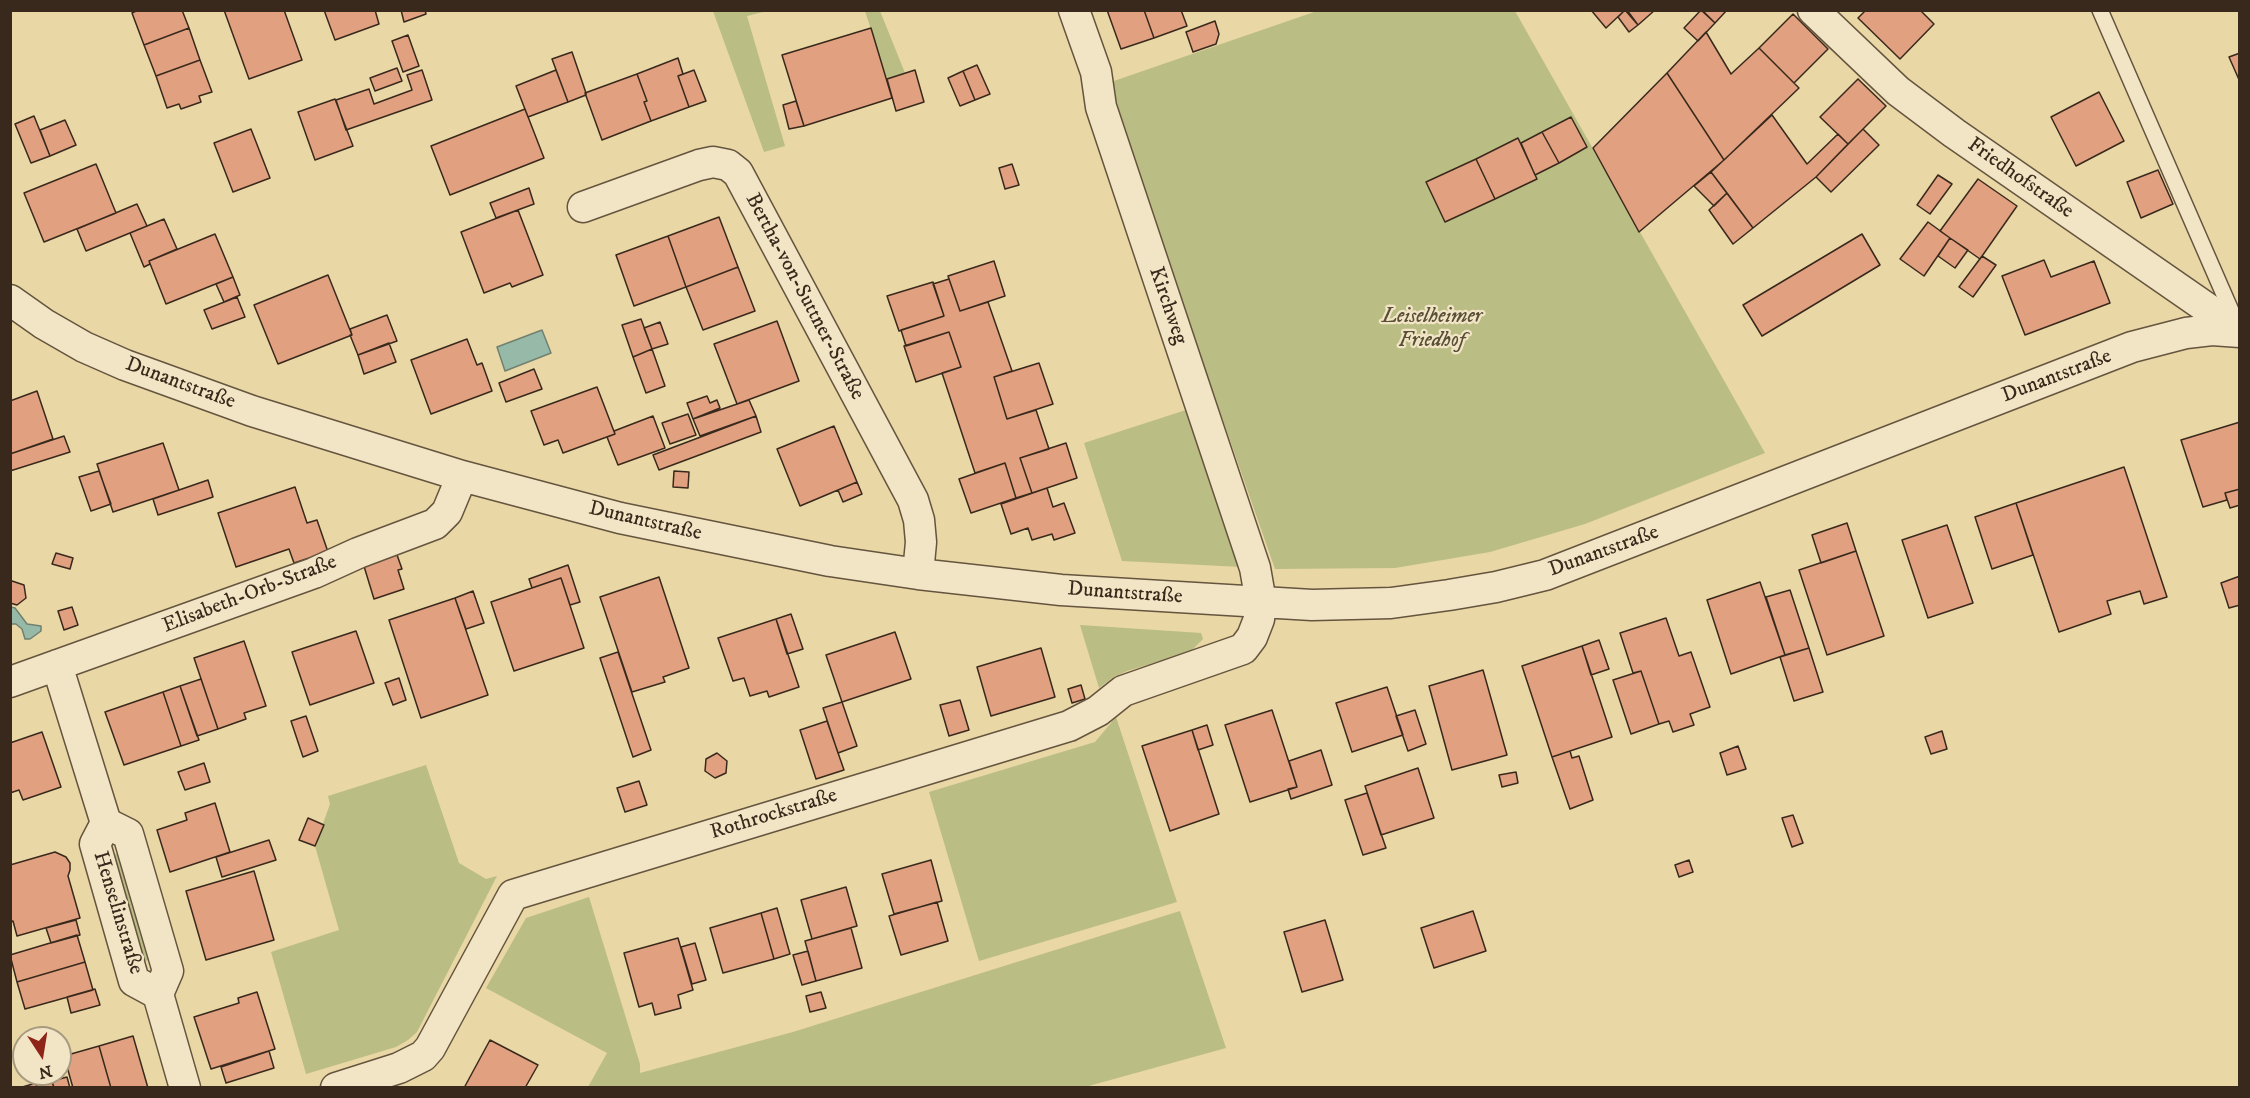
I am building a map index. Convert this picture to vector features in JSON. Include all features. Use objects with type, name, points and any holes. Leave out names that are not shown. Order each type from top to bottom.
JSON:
[{"type":"street","name":"Kirchweg","points":[[1074,10],[1096,72],[1101,107],[1255,568],[1261,602]]},
{"type":"street","name":"Friedhofstraße","points":[[1813,10],[1898,91],[1954,133],[2240,331]]},
{"type":"street","name":"Bertha-von-Suttner-Straße","points":[[583,207],[699,165],[713,162],[728,165],[738,173],[913,500],[919,520],[921,542],[918,574]]},
{"type":"street","name":"Dunantstraße","points":[[10,300],[44,324],[84,347],[125,365],[252,411],[462,476],[620,518],[831,561],[918,574],[1061,590],[1312,604],[1391,603],[1496,587],[1545,575],[2132,347],[2186,333],[2212,330],[2240,331]]},
{"type":"street","name":"Elisabeth-Orb-Straße","points":[[10,682],[314,573],[358,553],[435,524],[447,512],[462,476]]},
{"type":"street","name":"Rothrockstraße","points":[[336,1088],[411,1064],[430,1048],[513,895],[1069,726],[1087,718],[1112,698],[1135,685],[1243,649],[1252,637],[1259,619],[1261,602]]},
{"type":"street","name":"Henselinstraße","points":[[57,665],[106,823],[128,834],[168,971],[158,994],[185,1088]]},
{"type":"lane","points":[[2100,10],[2240,331]]},
{"type":"green space","points":[[713,11],[767,11],[747,16],[785,146],[764,152]]},
{"type":"green space","points":[[865,11],[880,11],[905,73],[887,79]]},
{"type":"green space","name":"Leiselheimer Friedhof","points":[[1317,11],[1515,11],[1765,453],[1585,524],[1490,552],[1395,568],[1275,569],[1134,166],[1111,82]]},
{"type":"green space","points":[[1189,409],[1241,567],[1122,561],[1084,443]]},
{"type":"green space","points":[[1080,625],[1201,633],[1203,639],[1190,652],[1127,671],[1112,678],[1099,688]]},
{"type":"green space","points":[[1116,717],[1177,902],[979,961],[929,792],[1095,742]]},
{"type":"green space","points":[[426,765],[459,863],[486,879],[497,876],[417,1032],[396,1047],[306,1074],[271,952],[339,930],[315,846],[330,804],[328,796]]},
{"type":"green space","points":[[122,852],[153,959],[141,962],[110,856]]},
{"type":"green space","points":[[589,897],[640,1064],[640,1073],[793,1032],[1180,911],[1226,1048],[1085,1087],[588,1087],[607,1053],[486,988],[526,918]]},
{"type":"shaded area","points":[[542,330],[551,353],[505,371],[497,347]]},
{"type":"shaded area","points":[[11,607],[15,608],[27,624],[41,626],[41,631],[30,639],[25,639],[22,629],[16,624],[11,624]]},
{"type":"building","points":[[138,10],[182,10],[189,28],[144,45],[132,13]]},
{"type":"building","points":[[224,10],[284,10],[302,60],[249,79]]},
{"type":"building","points":[[324,10],[375,10],[379,24],[335,40]]},
{"type":"building","points":[[401,10],[425,10],[426,14],[404,22]]},
{"type":"building","points":[[1107,10],[1144,10],[1154,38],[1121,49]]},
{"type":"building","points":[[1144,10],[1181,10],[1187,26],[1154,38]]},
{"type":"building","points":[[1591,10],[1625,10],[1606,28]]},
{"type":"building","points":[[1625,10],[1638,25],[1629,32],[1618,17]]},
{"type":"building","points":[[1627,10],[1655,10],[1638,25]]},
{"type":"building","points":[[1701,10],[1715,23],[1698,41],[1684,28]]},
{"type":"building","points":[[1702,10],[1727,10],[1715,23]]},
{"type":"building","points":[[1866,10],[1920,10],[1934,24],[1900,59],[1858,18]]},
{"type":"building","points":[[1793,14],[1828,49],[1794,83],[1759,48]]},
{"type":"building","points":[[1215,21],[1219,34],[1216,44],[1193,52],[1186,32]]},
{"type":"building","points":[[189,28],[200,60],[156,76],[144,45]]},
{"type":"building","points":[[871,28],[892,98],[804,126],[782,55]]},
{"type":"building","points":[[1706,32],[1731,74],[1759,48],[1799,88],[1724,160],[1667,73]]},
{"type":"building","points":[[408,35],[419,66],[403,72],[392,41]]},
{"type":"building","points":[[572,52],[586,95],[568,102],[552,59]]},
{"type":"building","points":[[2240,53],[2240,82],[2229,57]]},
{"type":"building","points":[[678,58],[683,74],[678,76],[689,107],[651,121],[644,102],[647,101],[637,74]]},
{"type":"building","points":[[200,60],[212,92],[199,96],[201,102],[181,109],[179,104],[167,108],[156,76]]},
{"type":"building","points":[[977,65],[990,94],[975,100],[963,71]]},
{"type":"building","points":[[397,68],[402,81],[375,91],[370,78]]},
{"type":"building","points":[[422,70],[432,100],[346,130],[336,100],[369,89],[374,104],[412,90],[407,75]]},
{"type":"building","points":[[556,70],[568,102],[528,117],[516,86]]},
{"type":"building","points":[[694,70],[706,101],[689,107],[678,76]]},
{"type":"building","points":[[915,70],[924,102],[896,111],[887,79]]},
{"type":"building","points":[[963,71],[975,100],[960,106],[948,78]]},
{"type":"building","points":[[1667,73],[1724,160],[1639,232],[1593,148]]},
{"type":"building","points":[[637,74],[647,101],[644,102],[651,121],[602,140],[585,93]]},
{"type":"building","points":[[1858,79],[1886,106],[1848,144],[1820,117]]},
{"type":"building","points":[[2099,92],[2124,141],[2076,166],[2051,117]]},
{"type":"building","points":[[335,99],[353,146],[315,160],[298,112]]},
{"type":"building","points":[[796,101],[804,126],[789,129],[783,105]]},
{"type":"building","points":[[525,109],[544,158],[450,195],[431,146]]},
{"type":"building","points":[[1772,115],[1807,164],[1838,134],[1848,144],[1816,177],[1753,228],[1711,172]]},
{"type":"building","points":[[34,116],[50,156],[31,163],[15,124]]},
{"type":"building","points":[[1571,117],[1587,147],[1559,163],[1542,132]]},
{"type":"building","points":[[65,120],[76,145],[50,156],[40,130]]},
{"type":"building","points":[[251,129],[270,178],[233,192],[214,143]]},
{"type":"building","points":[[1863,129],[1879,145],[1831,192],[1816,177]]},
{"type":"building","points":[[1542,132],[1559,163],[1535,175],[1521,143]]},
{"type":"building","points":[[1518,138],[1537,179],[1495,199],[1476,159]]},
{"type":"building","points":[[1476,159],[1495,199],[1445,222],[1426,182]]},
{"type":"building","points":[[96,164],[116,213],[44,242],[24,193]]},
{"type":"building","points":[[1012,164],[1019,185],[1005,189],[999,168]]},
{"type":"building","points":[[2158,170],[2173,204],[2141,218],[2127,182]]},
{"type":"building","points":[[1711,172],[1727,193],[1714,206],[1694,186]]},
{"type":"building","points":[[1938,175],[1952,184],[1930,214],[1917,205]]},
{"type":"building","points":[[1978,179],[2017,206],[1980,259],[1940,231]]},
{"type":"building","points":[[529,188],[534,204],[496,218],[490,203]]},
{"type":"building","points":[[1727,193],[1753,228],[1733,244],[1709,210]]},
{"type":"building","points":[[137,204],[147,226],[86,251],[77,229]]},
{"type":"building","points":[[518,210],[543,275],[512,287],[510,283],[484,293],[461,232]]},
{"type":"building","points":[[719,217],[738,267],[686,287],[668,236]]},
{"type":"building","points":[[164,219],[177,249],[149,261],[150,264],[144,267],[130,233]]},
{"type":"building","points":[[1928,222],[1950,238],[1924,276],[1900,259]]},
{"type":"building","points":[[215,234],[233,277],[166,304],[149,261]]},
{"type":"building","points":[[1862,234],[1880,265],[1762,336],[1743,305]]},
{"type":"building","points":[[668,236],[686,287],[634,306],[616,255]]},
{"type":"building","points":[[1950,238],[1968,250],[1955,268],[1938,256]]},
{"type":"building","points":[[1982,256],[1996,265],[1973,297],[1959,287]]},
{"type":"building","points":[[2044,260],[2051,277],[2094,261],[2110,303],[2025,335],[2002,276]]},
{"type":"building","points":[[994,261],[1005,296],[960,311],[948,276]]},
{"type":"building","points":[[738,267],[755,311],[703,330],[686,287]]},
{"type":"building","points":[[328,275],[352,335],[278,364],[254,305]]},
{"type":"building","points":[[233,277],[240,295],[224,302],[216,284]]},
{"type":"building","points":[[949,279],[960,311],[988,302],[1012,371],[994,377],[1007,419],[1036,410],[1049,449],[1020,458],[1032,493],[1016,498],[1005,463],[975,473],[942,373],[961,367],[949,332],[906,346],[901,330],[944,316],[933,284]]},
{"type":"building","points":[[933,282],[944,316],[899,331],[887,296]]},
{"type":"building","points":[[237,297],[245,317],[212,329],[204,310]]},
{"type":"building","points":[[387,315],[397,341],[358,355],[350,329]]},
{"type":"building","points":[[641,319],[652,349],[633,357],[622,325]]},
{"type":"building","points":[[777,321],[799,381],[737,404],[714,344]]},
{"type":"building","points":[[660,322],[668,344],[652,349],[644,328]]},
{"type":"building","points":[[949,332],[961,367],[916,382],[904,346]]},
{"type":"building","points":[[467,339],[477,365],[482,363],[492,391],[431,414],[411,360]]},
{"type":"building","points":[[389,343],[396,362],[364,374],[358,355]]},
{"type":"building","points":[[652,349],[665,386],[646,393],[633,357]]},
{"type":"building","points":[[1039,363],[1053,404],[1007,419],[994,377]]},
{"type":"building","points":[[534,369],[542,389],[506,402],[499,383]]},
{"type":"building","points":[[597,387],[615,434],[563,453],[558,440],[544,445],[531,411]]},
{"type":"building","points":[[37,391],[53,439],[10,454],[10,401]]},
{"type":"building","points":[[707,396],[710,403],[717,400],[720,408],[693,419],[687,403]]},
{"type":"building","points":[[749,400],[756,416],[700,436],[693,419]]},
{"type":"building","points":[[688,414],[696,435],[670,444],[662,423]]},
{"type":"building","points":[[653,416],[665,448],[618,465],[607,437],[615,434],[614,431]]},
{"type":"building","points":[[756,416],[761,432],[659,470],[653,455]]},
{"type":"building","points":[[2240,422],[2240,489],[2225,493],[2227,500],[2203,507],[2181,440]]},
{"type":"building","points":[[834,426],[857,482],[800,506],[777,449]]},
{"type":"building","points":[[64,436],[70,452],[10,471],[10,454]]},
{"type":"building","points":[[163,443],[179,490],[113,512],[97,464]]},
{"type":"building","points":[[1066,443],[1077,478],[1032,493],[1020,458]]},
{"type":"building","points":[[1005,463],[1016,498],[971,513],[959,479]]},
{"type":"building","points":[[2124,467],[2167,597],[2144,604],[2140,591],[2107,601],[2111,614],[2059,632],[2016,503]]},
{"type":"building","points":[[99,471],[111,504],[91,511],[79,477]]},
{"type":"building","points":[[674,471],[689,472],[688,488],[673,487]]},
{"type":"building","points":[[208,480],[213,497],[158,515],[153,499]]},
{"type":"building","points":[[857,482],[862,494],[843,502],[838,490]]},
{"type":"building","points":[[295,487],[307,523],[317,520],[328,552],[294,563],[289,549],[236,567],[218,513]]},
{"type":"building","points":[[1047,488],[1053,507],[1064,503],[1075,533],[1054,540],[1052,534],[1032,540],[1028,528],[1011,534],[1001,504]]},
{"type":"building","points":[[2240,489],[2240,505],[2230,508],[2225,493]]},
{"type":"building","points":[[2016,503],[2033,555],[1992,569],[1975,517]]},
{"type":"building","points":[[1847,523],[1856,551],[1821,563],[1812,535]]},
{"type":"building","points":[[1947,525],[1973,603],[1928,618],[1902,540]]},
{"type":"building","points":[[1856,551],[1884,636],[1827,655],[1799,570]]},
{"type":"building","points":[[396,552],[402,569],[398,570],[404,589],[374,599],[363,563]]},
{"type":"building","points":[[56,553],[73,558],[70,569],[52,564]]},
{"type":"building","points":[[568,565],[580,602],[570,605],[561,578],[532,588],[529,579]]},
{"type":"building","points":[[2240,576],[2240,605],[2229,608],[2221,583]]},
{"type":"building","points":[[659,577],[689,668],[663,677],[665,682],[632,692],[600,597]]},
{"type":"building","points":[[561,578],[584,648],[514,671],[491,602]]},
{"type":"building","points":[[10,582],[24,585],[26,598],[17,605],[10,603]]},
{"type":"building","points":[[1760,582],[1785,655],[1731,674],[1707,600]]},
{"type":"building","points":[[1790,590],[1809,648],[1785,655],[1766,597]]},
{"type":"building","points":[[473,591],[484,623],[466,629],[455,598]]},
{"type":"building","points":[[455,598],[488,695],[421,718],[389,620]]},
{"type":"building","points":[[72,607],[78,625],[64,630],[58,611]]},
{"type":"building","points":[[791,614],[803,649],[787,654],[776,619]]},
{"type":"building","points":[[1666,618],[1679,656],[1691,652],[1710,707],[1690,714],[1694,725],[1673,732],[1669,721],[1659,724],[1641,671],[1633,673],[1620,633]]},
{"type":"building","points":[[776,619],[799,687],[769,697],[767,691],[750,696],[744,678],[733,681],[718,638]]},
{"type":"building","points":[[356,631],[374,683],[310,705],[292,652]]},
{"type":"building","points":[[895,632],[911,679],[842,702],[826,655]]},
{"type":"building","points":[[1599,640],[1609,669],[1591,675],[1582,646]]},
{"type":"building","points":[[244,641],[266,706],[244,713],[246,719],[218,729],[194,658]]},
{"type":"building","points":[[1582,646],[1612,737],[1552,757],[1522,666]]},
{"type":"building","points":[[1041,648],[1055,697],[991,716],[977,667]]},
{"type":"building","points":[[1809,648],[1823,692],[1794,701],[1780,657]]},
{"type":"building","points":[[618,652],[651,750],[633,757],[600,658]]},
{"type":"building","points":[[1483,670],[1507,755],[1452,770],[1429,686]]},
{"type":"building","points":[[1641,671],[1659,724],[1631,734],[1613,680]]},
{"type":"building","points":[[399,678],[406,700],[393,705],[385,683]]},
{"type":"building","points":[[201,679],[218,729],[197,736],[180,686]]},
{"type":"building","points":[[1081,685],[1085,699],[1072,703],[1068,689]]},
{"type":"building","points":[[180,686],[199,740],[181,746],[163,692]]},
{"type":"building","points":[[1387,687],[1403,735],[1352,752],[1336,703]]},
{"type":"building","points":[[163,692],[181,746],[124,765],[105,712]]},
{"type":"building","points":[[960,700],[969,730],[949,736],[940,705]]},
{"type":"building","points":[[842,702],[857,746],[838,753],[823,708]]},
{"type":"building","points":[[1272,710],[1297,787],[1250,802],[1225,725]]},
{"type":"building","points":[[1415,710],[1426,744],[1408,751],[1396,716]]},
{"type":"building","points":[[306,716],[318,751],[303,757],[291,721]]},
{"type":"building","points":[[827,721],[844,770],[816,779],[800,730]]},
{"type":"building","points":[[1207,725],[1213,745],[1198,750],[1192,730]]},
{"type":"building","points":[[1192,730],[1219,814],[1170,831],[1142,746]]},
{"type":"building","points":[[1942,731],[1947,749],[1931,754],[1925,737]]},
{"type":"building","points":[[42,732],[61,787],[23,800],[19,790],[10,793],[10,743]]},
{"type":"building","points":[[1738,746],[1746,769],[1727,775],[1720,753]]},
{"type":"building","points":[[1321,750],[1332,785],[1291,799],[1288,789],[1297,787],[1289,761]]},
{"type":"building","points":[[1570,751],[1572,758],[1579,756],[1593,800],[1570,809],[1552,757]]},
{"type":"building","points":[[717,753],[727,761],[726,773],[715,778],[705,771],[706,759]]},
{"type":"building","points":[[204,763],[210,782],[185,790],[178,772]]},
{"type":"building","points":[[1418,768],[1434,818],[1381,835],[1365,786]]},
{"type":"building","points":[[1516,772],[1518,783],[1502,787],[1499,775]]},
{"type":"building","points":[[639,781],[647,805],[625,812],[617,788]]},
{"type":"building","points":[[1367,793],[1386,848],[1363,855],[1345,800]]},
{"type":"building","points":[[215,803],[230,852],[170,872],[157,830],[187,820],[185,813]]},
{"type":"building","points":[[1793,815],[1803,843],[1792,847],[1782,818]]},
{"type":"building","points":[[308,818],[324,825],[315,846],[299,840]]},
{"type":"building","points":[[269,840],[276,860],[222,877],[216,857]]},
{"type":"building","points":[[55,852],[66,857],[70,863],[68,876],[80,918],[17,936],[13,921],[10,922],[10,865]]},
{"type":"building","points":[[931,860],[942,901],[894,914],[882,874]]},
{"type":"building","points":[[1689,860],[1693,872],[1679,877],[1675,865]]},
{"type":"building","points":[[254,871],[274,940],[206,960],[186,891]]},
{"type":"building","points":[[846,887],[857,926],[812,939],[801,900]]},
{"type":"building","points":[[937,902],[948,941],[901,955],[889,916]]},
{"type":"building","points":[[777,908],[790,954],[774,959],[761,913]]},
{"type":"building","points":[[1473,911],[1486,951],[1434,968],[1421,928]]},
{"type":"building","points":[[761,913],[774,959],[723,973],[710,928]]},
{"type":"building","points":[[76,920],[80,935],[51,943],[46,928]]},
{"type":"building","points":[[1325,920],[1343,980],[1302,992],[1284,932]]},
{"type":"building","points":[[851,928],[862,968],[816,981],[805,941]]},
{"type":"building","points":[[77,935],[85,962],[17,982],[10,955]]},
{"type":"building","points":[[678,938],[693,990],[678,995],[681,1008],[655,1015],[652,1003],[639,1007],[624,953]]},
{"type":"building","points":[[695,943],[706,980],[692,984],[681,947]]},
{"type":"building","points":[[808,951],[816,981],[802,985],[793,955]]},
{"type":"building","points":[[85,962],[93,990],[25,1009],[17,982]]},
{"type":"building","points":[[95,989],[100,1005],[71,1013],[67,997]]},
{"type":"building","points":[[257,992],[275,1049],[211,1069],[194,1017],[239,1003],[238,998]]},
{"type":"building","points":[[821,992],[826,1008],[810,1012],[806,996]]},
{"type":"building","points":[[133,1036],[148,1088],[111,1088],[99,1046]]},
{"type":"building","points":[[490,1040],[538,1065],[525,1088],[464,1088]]},
{"type":"building","points":[[99,1046],[111,1088],[73,1088],[72,1054]]},
{"type":"building","points":[[269,1051],[274,1068],[226,1083],[221,1067]]},
{"type":"building","points":[[37,1086],[53,1086],[54,1088],[37,1088]]},
{"type":"building","points":[[37,1086],[37,1088],[19,1088]]},
{"type":"building","points":[[53,1086],[69,1086],[70,1088],[54,1088]]}]
